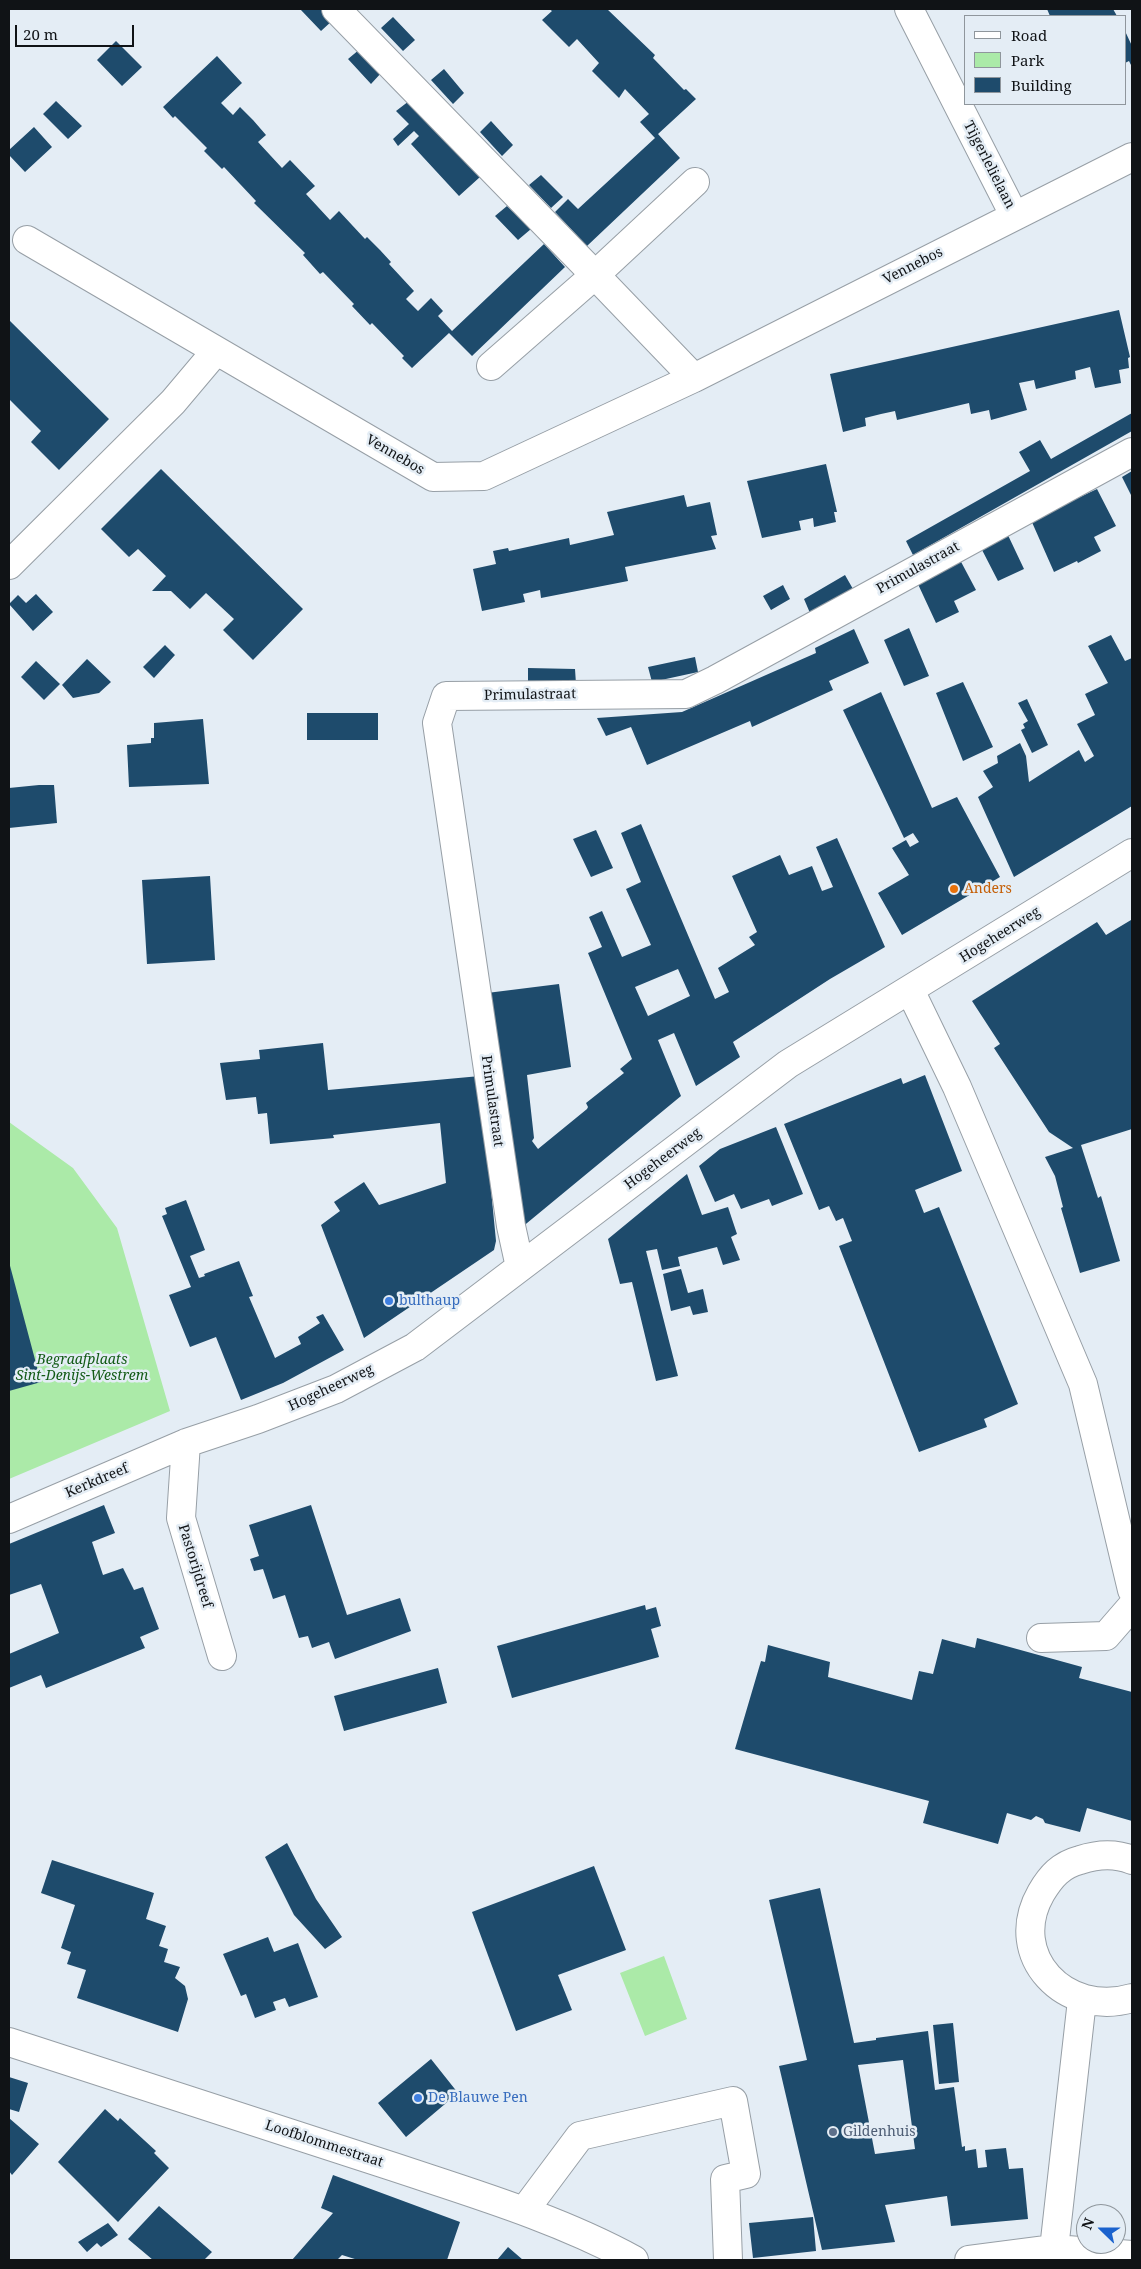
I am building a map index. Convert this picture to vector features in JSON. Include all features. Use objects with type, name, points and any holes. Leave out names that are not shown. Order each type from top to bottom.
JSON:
[{"type":"street","points":[[336,9],[694,378]]},
{"type":"street","name":"Tijgerlelielaan","points":[[909,9],[1014,215]]},
{"type":"street","name":"Vennebos","points":[[27,240],[433,477],[484,476],[694,378],[1132,157]]},
{"type":"street","points":[[491,366],[695,182]]},
{"type":"street","points":[[9,565],[173,402],[216,351]]},
{"type":"street","name":"Primulastraat","points":[[520,1267],[509,1216],[438,724],[446,696],[686,694],[715,680],[1132,452]]},
{"type":"street","name":"Hogeheerweg","points":[[186,1443],[258,1420],[336,1389],[415,1347],[788,1064],[1132,853]]},
{"type":"street","points":[[910,990],[957,1087],[1083,1384],[1132,1590]]},
{"type":"street","name":"Kerkdreef","points":[[9,1519],[186,1443]]},
{"type":"street","name":"Pastorijdreef","points":[[186,1443],[181,1518],[222,1656]]},
{"type":"street","points":[[1042,1638],[1106,1636],[1132,1606]]},
{"type":"street","points":[[1132,1860],[1123,1856],[1096,1854],[1069,1863],[1050,1877],[1033,1906],[1030,1936],[1039,1965],[1057,1987],[1082,2000],[1114,2003],[1132,1998]]},
{"type":"street","points":[[1054,2249],[1082,2000]]},
{"type":"street","name":"Loofblommestraat","points":[[9,2042],[274,2127],[524,2211],[612,2248],[634,2260]]},
{"type":"street","points":[[524,2211],[580,2136],[732,2101],[746,2174],[725,2179],[728,2260]]},
{"type":"street","points":[[969,2260],[1054,2249],[1132,2255]]},
{"type":"green space","name":"Begraafplaats Sint-Denijs-Westrem","points":[[9,1122],[73,1168],[117,1228],[170,1411],[9,1479]]},
{"type":"green space","points":[[664,1956],[687,2019],[645,2036],[620,1973]]},
{"type":"building","points":[[300,9],[322,9],[333,20],[321,31]]},
{"type":"building","points":[[549,9],[607,9],[655,55],[653,58],[684,90],[686,89],[696,99],[658,134],[680,158],[587,246],[555,212],[568,199],[578,209],[655,138],[640,122],[649,114],[625,89],[619,98],[592,71],[599,63],[577,39],[569,47],[542,20],[552,11]]},
{"type":"building","points":[[1047,9],[1113,9],[1116,15],[1050,15]]},
{"type":"building","points":[[393,17],[415,40],[403,51],[381,28]]},
{"type":"building","points":[[1126,33],[1132,46],[1132,67],[1129,61],[1126,62]]},
{"type":"building","points":[[116,41],[142,67],[122,86],[97,60]]},
{"type":"building","points":[[360,49],[382,72],[371,84],[348,59]]},
{"type":"building","points":[[217,56],[242,83],[221,103],[233,115],[240,107],[266,135],[258,142],[282,168],[290,160],[315,186],[306,194],[330,220],[339,211],[365,239],[367,237],[380,250],[391,262],[389,264],[414,291],[406,299],[418,311],[431,298],[443,311],[438,316],[452,331],[544,244],[565,267],[472,356],[449,333],[412,368],[402,358],[404,356],[372,323],[370,325],[352,306],[354,304],[323,272],[320,274],[303,255],[305,253],[254,203],[256,201],[224,167],[222,169],[204,151],[207,148],[175,116],[173,118],[163,107]]},
{"type":"building","points":[[444,69],[464,93],[453,104],[431,80]]},
{"type":"building","points":[[56,101],[82,126],[68,139],[43,114]]},
{"type":"building","points":[[409,101],[480,177],[459,196],[411,144],[419,136],[414,131],[398,146],[393,139],[409,124],[396,111]]},
{"type":"building","points":[[491,121],[513,145],[502,156],[480,132]]},
{"type":"building","points":[[34,127],[52,147],[25,172],[9,155],[9,150]]},
{"type":"building","points":[[541,175],[563,197],[551,208],[529,185]]},
{"type":"building","points":[[507,206],[531,229],[518,240],[495,216]]},
{"type":"building","points":[[1119,310],[1130,357],[1128,358],[1129,368],[1119,370],[1121,383],[1095,388],[1090,367],[1075,371],[1076,379],[1036,389],[1034,380],[1019,383],[1027,410],[991,420],[989,410],[971,414],[969,403],[897,420],[895,411],[881,414],[865,418],[866,426],[843,432],[830,374]]},
{"type":"building","points":[[9,320],[109,419],[59,470],[31,442],[41,431],[9,399]]},
{"type":"building","points":[[1132,413],[1132,431],[913,555],[906,541],[1030,471],[1019,452],[1040,440],[1051,459]]},
{"type":"building","points":[[826,464],[837,512],[834,512],[836,522],[814,527],[813,518],[799,521],[801,530],[762,538],[747,481]]},
{"type":"building","points":[[161,469],[303,609],[253,660],[223,630],[234,619],[206,593],[190,609],[171,591],[152,591],[166,576],[138,549],[129,557],[101,529]]},
{"type":"building","points":[[1132,471],[1132,497],[1122,477]]},
{"type":"building","points":[[1097,489],[1116,526],[1094,537],[1101,551],[1078,563],[1077,561],[1054,572],[1031,520]]},
{"type":"building","points":[[684,495],[687,507],[710,502],[717,535],[711,536],[716,549],[625,567],[628,581],[541,598],[540,590],[523,594],[525,602],[482,611],[473,569],[496,564],[493,551],[508,548],[509,551],[569,538],[570,545],[614,535],[607,512]]},
{"type":"building","points":[[1006,531],[1024,569],[998,581],[980,546]]},
{"type":"building","points":[[959,558],[976,590],[954,601],[959,612],[936,623],[917,582]]},
{"type":"building","points":[[845,575],[853,589],[810,613],[804,599]]},
{"type":"building","points":[[783,585],[790,599],[771,610],[763,596]]},
{"type":"building","points":[[36,594],[53,612],[33,631],[9,604],[18,595],[26,603]]},
{"type":"building","points":[[909,628],[929,676],[904,686],[884,640]]},
{"type":"building","points":[[854,629],[869,663],[829,681],[833,690],[752,727],[750,721],[647,765],[631,727],[606,736],[597,718],[682,712],[816,653],[815,648]]},
{"type":"building","points":[[1111,635],[1125,661],[1132,658],[1132,806],[1014,877],[978,797],[993,787],[983,771],[998,763],[997,756],[1020,743],[1026,756],[1029,782],[1079,750],[1085,762],[1094,756],[1077,724],[1095,715],[1085,694],[1108,683],[1088,646]]},
{"type":"building","points":[[165,645],[175,655],[154,678],[143,667]]},
{"type":"building","points":[[695,657],[698,672],[652,682],[648,667]]},
{"type":"building","points":[[87,659],[111,682],[99,693],[73,698],[62,685]]},
{"type":"building","points":[[36,661],[60,684],[44,700],[21,677]]},
{"type":"building","points":[[528,668],[575,669],[576,684],[528,683]]},
{"type":"building","points":[[963,682],[993,747],[963,761],[936,693]]},
{"type":"building","points":[[881,692],[932,808],[957,797],[1000,877],[902,935],[878,893],[909,875],[892,848],[906,840],[910,847],[919,842],[913,833],[904,838],[843,710]]},
{"type":"building","points":[[1027,699],[1048,745],[1032,753],[1021,730],[1025,728],[1023,724],[1028,721],[1018,703]]},
{"type":"building","points":[[307,713],[378,713],[378,740],[307,740]]},
{"type":"building","points":[[203,719],[209,784],[129,787],[127,745],[151,743],[151,738],[154,738],[154,723]]},
{"type":"building","points":[[54,785],[57,823],[9,828],[9,788]]},
{"type":"building","points":[[641,824],[715,999],[729,992],[718,968],[755,945],[749,937],[757,932],[732,876],[780,855],[789,875],[812,866],[822,891],[833,887],[816,847],[837,838],[885,947],[830,979],[733,1042],[740,1057],[696,1086],[674,1033],[658,1040],[681,1096],[521,1228],[487,993],[559,984],[571,1067],[527,1075],[534,1138],[532,1141],[538,1149],[587,1109],[586,1103],[624,1073],[620,1069],[632,1059],[588,953],[602,947],[589,917],[602,911],[622,957],[651,945],[626,889],[641,882],[621,833]],"holes":[[[678,969],[690,996],[648,1016],[635,987]]]},
{"type":"building","points":[[596,830],[613,868],[591,877],[573,839]]},
{"type":"building","points":[[210,876],[215,960],[147,964],[142,880]]},
{"type":"building","points":[[1131,920],[1132,1129],[1081,1145],[1098,1198],[1101,1196],[1120,1261],[1080,1273],[1061,1208],[1063,1207],[1055,1176],[1045,1157],[1073,1148],[1049,1132],[994,1048],[1000,1044],[972,1001],[1097,922],[1106,935]]},
{"type":"building","points":[[323,1043],[328,1090],[480,1076],[496,1241],[494,1250],[364,1338],[321,1225],[340,1211],[334,1202],[364,1182],[379,1205],[446,1183],[440,1123],[333,1135],[334,1138],[270,1144],[267,1113],[258,1114],[256,1097],[226,1100],[220,1063],[260,1059],[259,1050]]},
{"type":"building","points":[[925,1075],[962,1171],[915,1190],[924,1213],[939,1207],[1018,1404],[984,1419],[987,1427],[919,1452],[839,1246],[852,1241],[843,1218],[836,1221],[829,1206],[819,1210],[784,1124],[901,1078],[903,1084]]},
{"type":"building","points":[[776,1127],[803,1194],[772,1206],[769,1199],[741,1209],[734,1194],[715,1202],[699,1166],[720,1149]]},
{"type":"building","points":[[687,1174],[702,1215],[728,1207],[737,1234],[731,1237],[740,1260],[723,1265],[717,1247],[678,1257],[680,1266],[662,1270],[657,1249],[646,1251],[678,1376],[656,1381],[632,1282],[620,1284],[608,1239]]},
{"type":"building","points":[[186,1200],[205,1250],[190,1256],[199,1278],[205,1276],[204,1274],[239,1261],[253,1296],[249,1297],[275,1358],[301,1344],[298,1337],[320,1323],[316,1317],[323,1314],[344,1350],[283,1383],[241,1400],[216,1337],[190,1347],[169,1295],[191,1287],[162,1216],[167,1214],[165,1208]]},
{"type":"building","points":[[9,1262],[41,1382],[9,1391]]},
{"type":"building","points":[[681,1269],[688,1293],[703,1289],[708,1312],[693,1315],[690,1306],[671,1311],[663,1274]]},
{"type":"building","points":[[104,1505],[115,1533],[92,1542],[103,1575],[123,1568],[134,1590],[143,1587],[159,1629],[140,1637],[145,1648],[46,1688],[41,1675],[9,1688],[9,1654],[59,1633],[41,1584],[9,1595],[9,1544]]},
{"type":"building","points":[[311,1505],[347,1615],[400,1598],[411,1631],[335,1659],[329,1642],[312,1648],[308,1636],[299,1638],[285,1595],[273,1599],[263,1569],[254,1571],[250,1559],[259,1556],[249,1525]]},
{"type":"building","points":[[645,1605],[646,1610],[656,1607],[661,1626],[651,1629],[659,1657],[512,1698],[497,1646]]},
{"type":"building","points":[[977,1638],[1082,1667],[1079,1678],[1132,1692],[1132,1821],[1087,1808],[1080,1832],[1045,1823],[1043,1819],[1036,1816],[1031,1820],[1007,1813],[998,1844],[923,1823],[929,1801],[735,1749],[761,1661],[765,1662],[768,1645],[830,1662],[828,1677],[912,1700],[919,1671],[933,1674],[942,1639],[975,1648]]},
{"type":"building","points":[[438,1668],[447,1703],[344,1731],[334,1696]]},
{"type":"building","points":[[287,1843],[316,1899],[342,1937],[325,1949],[294,1915],[265,1857]]},
{"type":"building","points":[[52,1860],[154,1893],[146,1919],[166,1926],[159,1946],[168,1949],[164,1962],[180,1967],[175,1978],[185,1986],[188,1999],[178,2032],[77,1998],[86,1970],[67,1964],[71,1952],[61,1948],[75,1905],[41,1893]]},
{"type":"building","points":[[594,1866],[626,1950],[558,1975],[572,2010],[516,2031],[472,1912]]},
{"type":"building","points":[[820,1888],[854,2043],[928,2031],[935,2090],[954,2087],[962,2147],[965,2146],[965,2151],[976,2149],[978,2168],[987,2167],[985,2150],[1006,2148],[1009,2169],[1023,2168],[1028,2219],[951,2226],[947,2196],[885,2205],[895,2242],[822,2250],[779,2066],[807,2060],[769,1900]],"holes":[[[903,2060],[915,2149],[875,2154],[858,2065]]]},
{"type":"building","points":[[268,1937],[274,1952],[298,1943],[318,1997],[289,2007],[285,1998],[273,2002],[276,2010],[255,2018],[246,1994],[241,1996],[223,1954]]},
{"type":"building","points":[[953,2023],[959,2082],[939,2084],[933,2025]]},
{"type":"building","name":"De Blauwe Pen","points":[[431,2059],[458,2093],[406,2137],[378,2103]]},
{"type":"building","points":[[9,2077],[28,2083],[19,2112],[9,2109]]},
{"type":"building","points":[[105,2109],[118,2121],[120,2118],[156,2151],[154,2153],[169,2168],[118,2222],[58,2162]]},
{"type":"building","points":[[9,2118],[39,2144],[12,2175],[9,2171]]},
{"type":"building","points":[[333,2175],[460,2222],[447,2260],[358,2260],[342,2255],[337,2260],[292,2260],[333,2213],[321,2208]]},
{"type":"building","points":[[159,2206],[212,2252],[204,2260],[153,2260],[128,2239]]},
{"type":"building","points":[[813,2217],[816,2251],[753,2258],[749,2223]]},
{"type":"building","points":[[108,2223],[118,2235],[101,2247],[97,2243],[87,2252],[78,2242]]},
{"type":"building","points":[[508,2247],[523,2260],[497,2260]]},
{"type":"place","name":"Anders","points":[[954,889]]},
{"type":"place","name":"bulthaup","points":[[389,1301]]},
{"type":"place","name":"De Blauwe Pen","points":[[418,2098]]},
{"type":"place","name":"Gildenhuis","points":[[833,2132]]}]
